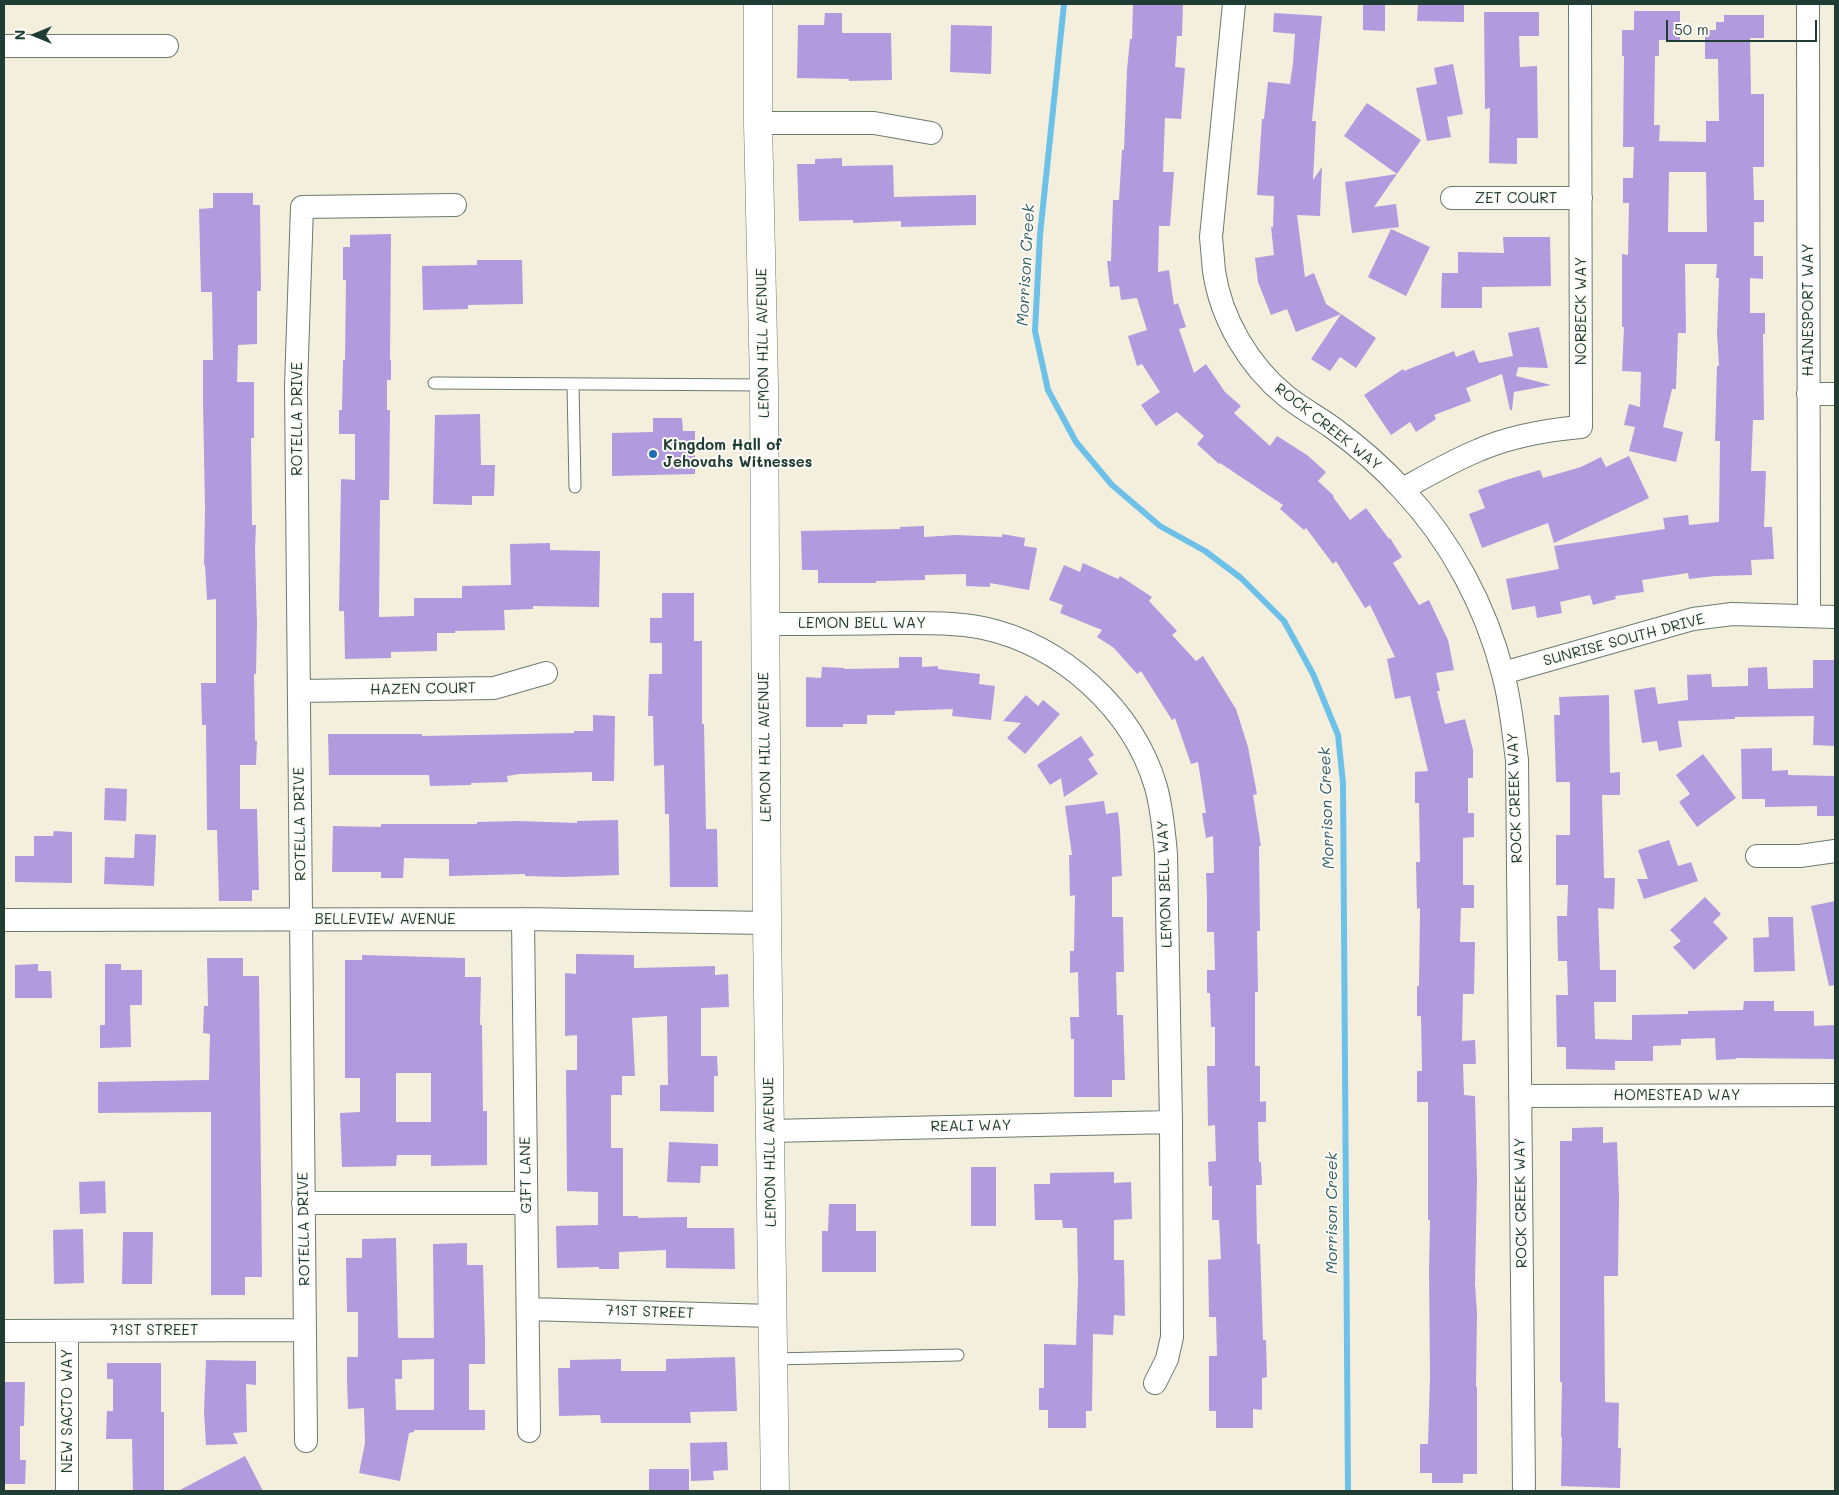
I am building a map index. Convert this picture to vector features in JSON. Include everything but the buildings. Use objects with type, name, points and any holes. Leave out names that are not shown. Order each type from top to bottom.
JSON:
[{"type":"street","name":"LEMON HILL AVENUE","points":[[758,4],[758,123],[764,385],[764,624],[775,1491]]},
{"type":"street","name":"ROCK CREEK WAY","points":[[1234,4],[1212,237],[1214,272],[1220,299],[1244,350],[1266,377],[1286,396],[1334,428],[1370,457],[1418,507],[1445,544],[1468,584],[1487,626],[1503,673],[1510,706],[1517,760],[1524,1491]]},
{"type":"street","name":"NORBECK WAY","points":[[1403,490],[1448,464],[1481,449],[1527,435],[1581,427],[1580,4]]},
{"type":"street","name":"HAINESPORT WAY","points":[[1808,4],[1809,616]]},
{"type":"street","points":[[4,46],[167,46]]},
{"type":"street","points":[[758,123],[874,123],[931,133]]},
{"type":"street","name":"ZET COURT","points":[[1452,198],[1580,198]]},
{"type":"street","name":"ROTELLA DRIVE","points":[[306,1441],[296,386],[302,208],[455,205]]},
{"type":"street","points":[[1808,394],[1835,394]]},
{"type":"street","name":"SUNRISE SOUTH DRIVE","points":[[1503,673],[1693,619],[1732,614],[1835,616]]},
{"type":"street","name":"LEMON BELL WAY","points":[[764,624],[952,623],[984,628],[1019,639],[1055,657],[1082,676],[1105,698],[1128,727],[1143,755],[1156,786],[1164,821],[1166,854],[1171,1122],[1172,1338],[1167,1359],[1155,1383]]},
{"type":"street","name":"HAZEN COURT","points":[[298,691],[494,688],[546,673]]},
{"type":"street","points":[[1757,856],[1800,856],[1835,851]]},
{"type":"street","name":"BELLEVIEW AVENUE","points":[[4,920],[523,919],[767,923]]},
{"type":"street","name":"GIFT LANE","points":[[523,919],[528,1431]]},
{"type":"street","name":"HOMESTEAD WAY","points":[[1520,1096],[1835,1095]]},
{"type":"street","name":"REALI WAY","points":[[770,1130],[1171,1122]]},
{"type":"street","points":[[303,1203],[526,1203]]},
{"type":"street","name":"71ST STREET","points":[[528,1309],[772,1316]]},
{"type":"street","name":"71ST STREET","points":[[4,1330],[305,1330]]},
{"type":"street","name":"NEW SACTO WAY","points":[[67,1331],[67,1491]]},
{"type":"lane","points":[[434,383],[764,385]]},
{"type":"lane","points":[[573,384],[575,487]]},
{"type":"lane","points":[[773,1359],[958,1355]]},
{"type":"waterway","name":"Morrison Creek","points":[[1064,4],[1040,235],[1035,331],[1048,390],[1076,442],[1112,485],[1160,526],[1205,551],[1241,578],[1284,621],[1313,674],[1338,735],[1343,783],[1348,1491]]},
{"type":"place","name":"Kingdom Hall of Jehovahs Witnesses","points":[[653,454]]}]
